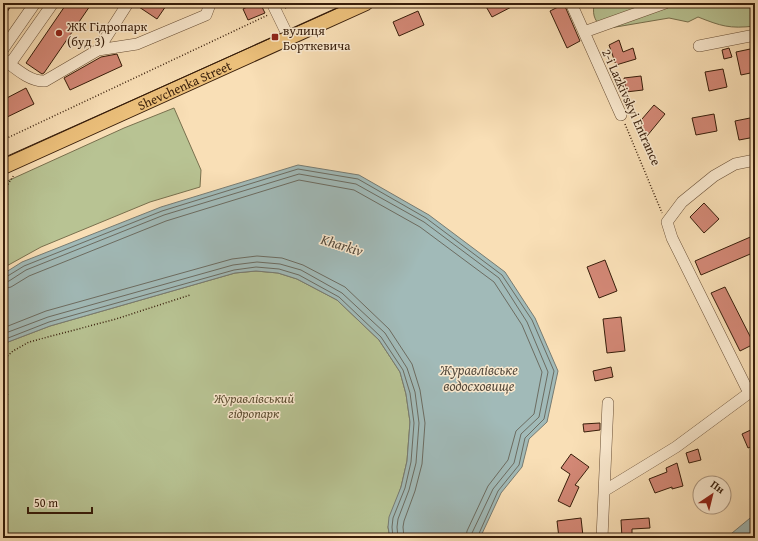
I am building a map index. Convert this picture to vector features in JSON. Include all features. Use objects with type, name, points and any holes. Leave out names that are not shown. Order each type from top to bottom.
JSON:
[{"type":"main road","name":"Shevchenka Street","points":[[9,170],[288,38],[366,3]]},
{"type":"street","points":[[3,49],[35,3]]},
{"type":"street","points":[[53,3],[7,62],[38,81],[45,81],[98,50],[137,44],[206,15],[210,7],[208,3]]},
{"type":"street","points":[[98,50],[128,3]]},
{"type":"street","name":"2-i Lazkivskyi Entrance","points":[[571,3],[621,115]]},
{"type":"street","points":[[584,32],[664,3]]},
{"type":"street","points":[[274,7],[288,38]]},
{"type":"street","points":[[699,46],[755,36]]},
{"type":"street","points":[[604,491],[676,447],[749,393],[672,238],[666,222],[682,202],[714,176],[735,164],[755,160]]},
{"type":"street","points":[[602,538],[608,403]]},
{"type":"path","points":[[3,140],[274,7],[296,3]]},
{"type":"path","name":"2-i Lazkivskyi Entrance","points":[[621,115],[666,222]]},
{"type":"path","points":[[3,192],[9,170]]},
{"type":"path","points":[[3,360],[12,351],[29,342],[116,319],[190,295]]},
{"type":"path","points":[[3,398],[8,394]]},
{"type":"green space","points":[[597,3],[755,3],[755,26],[725,26],[698,17],[688,22],[669,18],[604,29],[594,16],[594,5]]},
{"type":"green space","points":[[174,108],[201,170],[200,187],[150,202],[41,247],[3,268],[3,183],[124,128]]},
{"type":"green space","name":"Журавлівський гідропарк","points":[[256,271],[278,273],[297,279],[337,300],[379,340],[400,372],[406,394],[410,422],[407,461],[401,487],[388,527],[390,538],[3,538],[3,345],[50,326],[235,273]]},
{"type":"water","name":"Журавлівське водосховище","points":[[298,165],[359,175],[429,215],[505,272],[535,318],[558,371],[547,422],[529,439],[522,467],[501,493],[480,538],[390,538],[388,527],[389,517],[401,487],[407,461],[410,422],[406,394],[400,372],[379,340],[337,300],[297,279],[278,273],[256,271],[235,273],[50,326],[3,345],[3,274],[22,262],[161,207]]},
{"type":"water","points":[[755,514],[755,538],[726,538]]},
{"type":"building","points":[[3,3],[13,3],[3,18]]},
{"type":"building","name":"ЖК Гідропарк (буд 3)","points":[[67,3],[92,3],[42,74],[26,63]]},
{"type":"building","points":[[142,3],[168,3],[157,19],[139,7]]},
{"type":"building","points":[[255,3],[260,3],[265,13],[248,20],[243,9]]},
{"type":"building","points":[[484,3],[519,3],[492,17]]},
{"type":"building","points":[[564,4],[580,41],[567,48],[550,11]]},
{"type":"building","points":[[418,11],[424,25],[399,36],[393,22]]},
{"type":"building","points":[[619,40],[623,52],[633,48],[636,59],[616,65],[609,45]]},
{"type":"building","points":[[729,48],[732,57],[724,59],[722,50]]},
{"type":"building","points":[[755,48],[755,72],[741,75],[736,52]]},
{"type":"building","points":[[117,54],[122,66],[70,90],[64,78],[101,57]]},
{"type":"building","points":[[723,69],[727,87],[709,91],[705,72]]},
{"type":"building","points":[[641,76],[643,90],[626,92],[624,78]]},
{"type":"building","points":[[26,88],[34,104],[3,119],[3,100]]},
{"type":"building","points":[[654,105],[665,114],[647,136],[636,126]]},
{"type":"building","points":[[714,114],[717,131],[696,135],[692,118]]},
{"type":"building","points":[[755,117],[755,137],[739,140],[735,121]]},
{"type":"building","points":[[704,203],[719,219],[704,233],[690,217]]},
{"type":"building","points":[[755,235],[755,252],[701,275],[695,261]]},
{"type":"building","points":[[605,260],[617,291],[599,298],[587,267]]},
{"type":"building","points":[[725,287],[754,344],[740,351],[711,293]]},
{"type":"building","points":[[621,317],[625,351],[607,353],[603,319]]},
{"type":"building","points":[[611,367],[613,377],[595,381],[593,371]]},
{"type":"building","points":[[600,423],[600,430],[584,432],[583,424]]},
{"type":"building","points":[[755,428],[755,445],[748,448],[742,434]]},
{"type":"building","points":[[698,449],[701,460],[689,463],[686,453]]},
{"type":"building","points":[[571,454],[589,467],[575,485],[579,487],[570,507],[558,501],[570,474],[561,468]]},
{"type":"building","points":[[677,463],[683,486],[672,489],[672,487],[655,493],[649,479],[667,472],[666,468]]},
{"type":"building","points":[[581,518],[583,536],[559,538],[557,521]]},
{"type":"building","points":[[649,518],[650,528],[632,529],[632,538],[622,538],[621,520]]},
{"type":"tram line","points":[[3,158],[349,3]]},
{"type":"place","name":"ЖК Гідропарк (буд 3)","points":[[59,33]]},
{"type":"place","name":"вулиця Борткевича","points":[[275,37]]},
{"type":"water label","name":"Kharkiv","points":[[342,245]]}]
